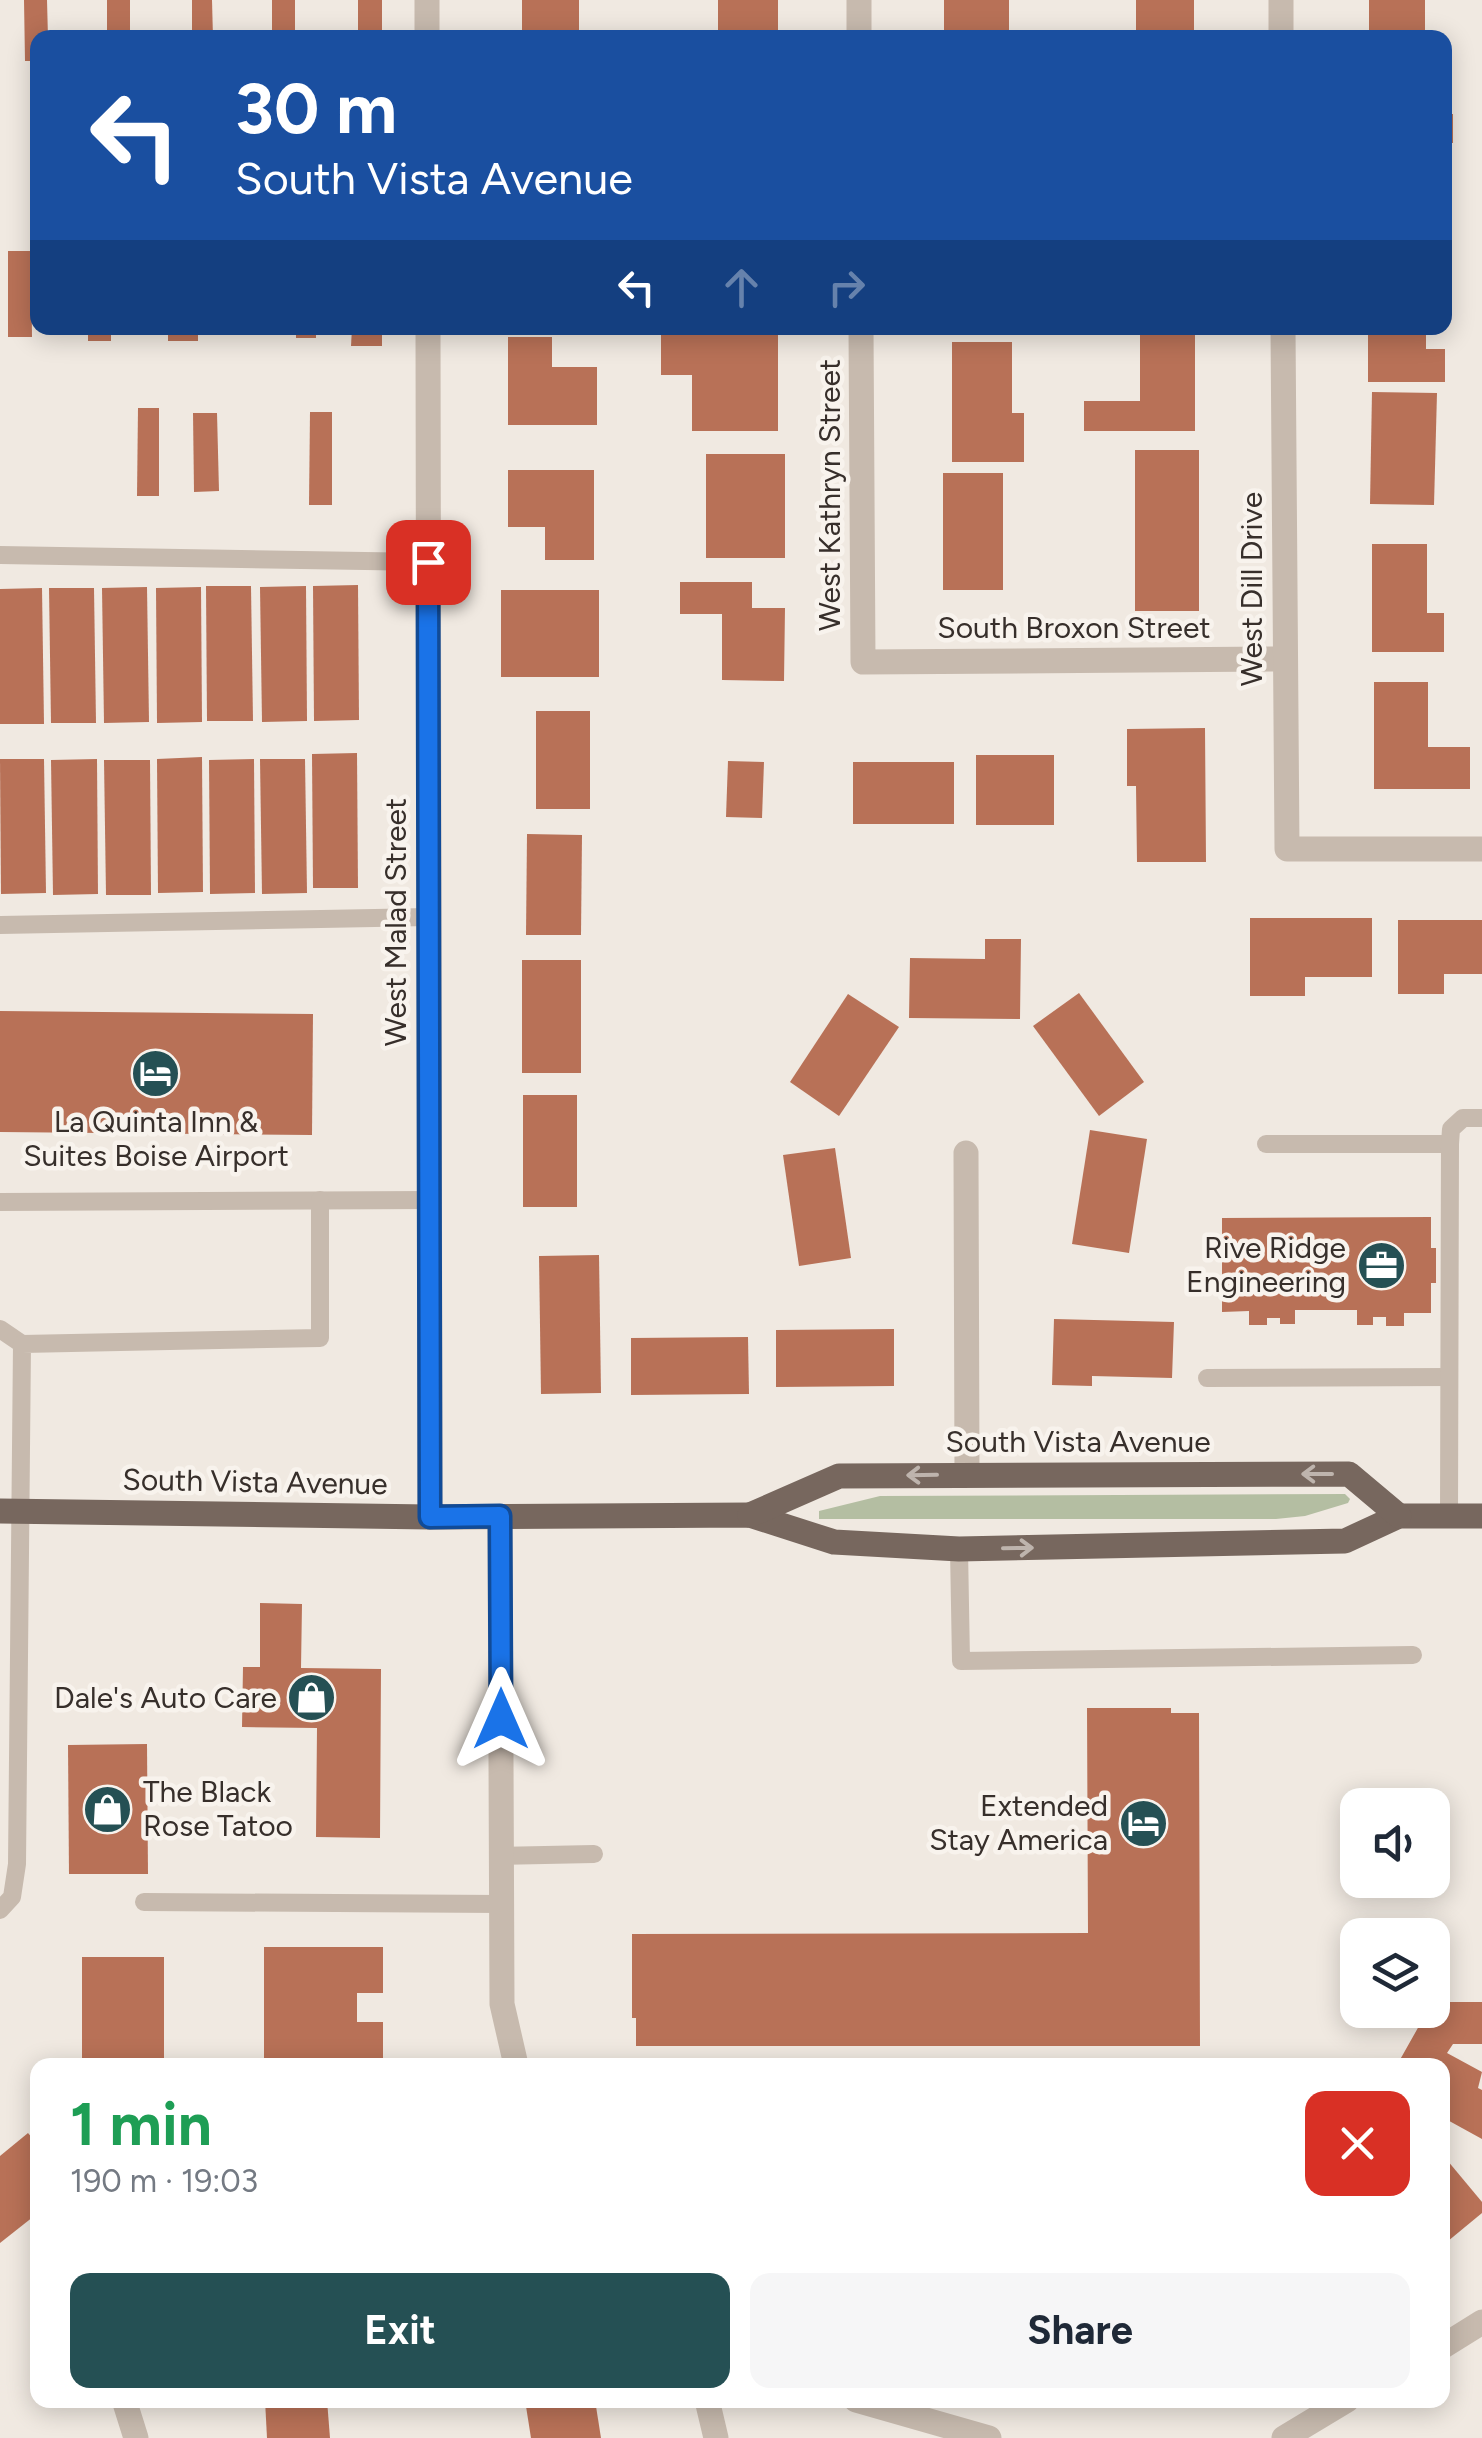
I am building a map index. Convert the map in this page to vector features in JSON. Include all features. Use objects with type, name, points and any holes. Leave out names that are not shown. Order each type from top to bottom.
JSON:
[{"type":"main road","name":"South Vista Avenue","points":[[750,1514],[838,1476],[1349,1474],[1399,1516]]},
{"type":"main road","name":"South Vista Avenue","points":[[10,1511],[430,1517],[750,1514],[834,1542],[959,1549],[1346,1541],[1399,1516],[1482,1516]]},
{"type":"street","points":[[427,0],[427,30]]},
{"type":"street","points":[[859,0],[859,30]]},
{"type":"street","points":[[1281,0],[1281,30]]},
{"type":"street","name":"West Malad Street","points":[[428,335],[430,1517]]},
{"type":"street","name":"West Kathryn Street","points":[[861,335],[863,662]]},
{"type":"street","name":"West Dill Drive","points":[[1283,335],[1287,849],[1482,849]]},
{"type":"street","name":"South Broxon Street","points":[[863,662],[1286,660]]},
{"type":"street","points":[[966,1153],[967,1474]]},
{"type":"street","points":[[500,1516],[502,2004],[514,2058]]},
{"type":"street","points":[[1450,2344],[1478,2334]]},
{"type":"street","points":[[127,2408],[136,2438]]},
{"type":"street","points":[[709,2408],[716,2438]]},
{"type":"street","points":[[884,2408],[989,2438]]},
{"type":"street","points":[[1284,2438],[1334,2408]]},
{"type":"lane","points":[[0,555],[428,562]]},
{"type":"lane","points":[[0,925],[428,917]]},
{"type":"lane","points":[[1449,1516],[1451,1128],[1463,1118],[1482,1118]]},
{"type":"lane","points":[[1266,1144],[1450,1144]]},
{"type":"lane","points":[[0,1329],[22,1344],[320,1338],[320,1200]]},
{"type":"lane","points":[[0,1202],[429,1200]]},
{"type":"lane","points":[[0,1910],[12,1897],[18,1864],[20,1666],[10,1511],[22,1344]]},
{"type":"lane","points":[[1207,1378],[1449,1378]]},
{"type":"lane","points":[[959,1549],[961,1661],[1412,1655]]},
{"type":"lane","points":[[0,1666],[20,1666]]},
{"type":"lane","points":[[501,1856],[594,1854]]},
{"type":"lane","points":[[144,1902],[501,1904]]},
{"type":"green space","points":[[1345,1494],[1350,1499],[1348,1503],[1305,1516],[1276,1519],[819,1519],[819,1511],[880,1496]]},
{"type":"building","points":[[24,0],[47,0],[48,30],[30,30],[30,61],[25,61]]},
{"type":"building","points":[[107,0],[130,0],[130,30],[107,30]]},
{"type":"building","points":[[192,0],[212,0],[213,30],[192,30]]},
{"type":"building","points":[[272,0],[295,0],[295,30],[272,30]]},
{"type":"building","points":[[358,0],[382,0],[382,30],[358,30]]},
{"type":"building","points":[[522,0],[579,0],[579,30],[522,30]]},
{"type":"building","points":[[718,0],[778,0],[778,30],[718,30]]},
{"type":"building","points":[[944,0],[1009,0],[1009,30],[944,30]]},
{"type":"building","points":[[1136,0],[1194,0],[1194,30],[1136,30]]},
{"type":"building","points":[[1369,0],[1425,0],[1425,30],[1369,30]]},
{"type":"building","points":[[8,251],[30,251],[32,337],[8,337]]},
{"type":"building","points":[[88,335],[111,335],[111,341],[88,341]]},
{"type":"building","points":[[168,335],[198,335],[198,341],[168,341]]},
{"type":"building","points":[[352,335],[382,335],[382,346],[351,346]]},
{"type":"building","points":[[661,335],[778,335],[778,431],[692,431],[692,375],[661,375]]},
{"type":"building","points":[[1140,335],[1195,335],[1195,431],[1084,431],[1084,401],[1140,401]]},
{"type":"building","points":[[1368,335],[1426,335],[1426,349],[1445,349],[1445,382],[1368,382]]},
{"type":"building","points":[[508,337],[552,337],[552,367],[597,367],[597,425],[508,425]]},
{"type":"building","points":[[952,342],[1012,342],[1012,413],[1024,413],[1024,462],[952,462]]},
{"type":"building","points":[[1372,392],[1437,393],[1434,505],[1370,504]]},
{"type":"building","points":[[138,408],[159,408],[159,496],[137,496]]},
{"type":"building","points":[[310,412],[332,412],[332,505],[309,505]]},
{"type":"building","points":[[193,413],[217,413],[219,491],[194,492]]},
{"type":"building","points":[[1135,450],[1199,450],[1199,611],[1135,611]]},
{"type":"building","points":[[706,454],[785,454],[785,558],[706,558]]},
{"type":"building","points":[[508,470],[594,470],[594,560],[545,560],[545,527],[508,527]]},
{"type":"building","points":[[943,473],[1003,473],[1003,590],[943,590]]},
{"type":"building","points":[[1372,544],[1427,544],[1427,613],[1444,613],[1444,652],[1372,652]]},
{"type":"building","points":[[680,582],[752,582],[752,608],[785,608],[784,681],[722,680],[722,614],[680,614]]},
{"type":"building","points":[[358,585],[359,720],[314,721],[313,586]]},
{"type":"building","points":[[206,586],[251,586],[253,721],[207,721]]},
{"type":"building","points":[[306,586],[307,721],[262,722],[260,587]]},
{"type":"building","points":[[147,587],[149,722],[104,723],[102,588]]},
{"type":"building","points":[[201,587],[202,722],[157,723],[156,588]]},
{"type":"building","points":[[42,588],[44,724],[0,724],[0,589]]},
{"type":"building","points":[[49,588],[94,588],[96,723],[51,723]]},
{"type":"building","points":[[501,590],[599,590],[599,677],[501,677]]},
{"type":"building","points":[[1374,682],[1428,682],[1428,747],[1470,747],[1470,789],[1374,789]]},
{"type":"building","points":[[536,711],[590,711],[590,809],[536,809]]},
{"type":"building","points":[[1205,728],[1206,862],[1137,862],[1136,786],[1127,786],[1127,729]]},
{"type":"building","points":[[357,753],[358,888],[313,888],[312,754]]},
{"type":"building","points":[[976,755],[1054,755],[1054,825],[976,825]]},
{"type":"building","points":[[202,757],[203,892],[158,893],[157,759]]},
{"type":"building","points":[[0,759],[44,759],[46,893],[1,894]]},
{"type":"building","points":[[97,759],[98,894],[53,895],[51,760]]},
{"type":"building","points":[[254,759],[255,893],[210,894],[209,760]]},
{"type":"building","points":[[260,759],[305,759],[307,893],[262,894]]},
{"type":"building","points":[[104,760],[150,760],[151,895],[106,895]]},
{"type":"building","points":[[728,761],[764,762],[762,818],[726,817]]},
{"type":"building","points":[[853,762],[954,762],[954,824],[853,824]]},
{"type":"building","points":[[527,834],[582,835],[581,935],[526,935]]},
{"type":"building","points":[[1250,918],[1372,918],[1372,977],[1305,977],[1305,996],[1250,996]]},
{"type":"building","points":[[1398,920],[1482,920],[1482,974],[1444,974],[1444,994],[1398,994]]},
{"type":"building","points":[[985,939],[1021,939],[1020,1019],[909,1018],[910,958],[985,959]]},
{"type":"building","points":[[522,960],[581,960],[581,1073],[522,1073]]},
{"type":"building","points":[[1079,993],[1144,1082],[1099,1116],[1033,1026]]},
{"type":"building","points":[[848,994],[899,1027],[839,1116],[790,1082]]},
{"type":"building","name":"La Quinta Inn & Suites Boise Airport","points":[[0,1011],[313,1014],[312,1135],[0,1132]]},
{"type":"building","points":[[523,1095],[577,1095],[577,1207],[523,1207]]},
{"type":"building","points":[[1090,1130],[1147,1139],[1129,1253],[1072,1244]]},
{"type":"building","points":[[835,1148],[851,1258],[799,1266],[783,1155]]},
{"type":"building","points":[[1431,1217],[1436,1283],[1431,1283],[1431,1313],[1404,1313],[1404,1326],[1386,1326],[1386,1317],[1373,1317],[1373,1325],[1357,1325],[1357,1310],[1295,1310],[1295,1324],[1280,1324],[1280,1318],[1267,1318],[1267,1325],[1249,1325],[1249,1311],[1222,1312],[1222,1218]]},
{"type":"building","points":[[599,1255],[601,1393],[541,1394],[539,1256]]},
{"type":"building","points":[[1054,1319],[1174,1322],[1172,1378],[1092,1376],[1092,1386],[1052,1385]]},
{"type":"building","points":[[894,1329],[894,1386],[776,1387],[776,1330]]},
{"type":"building","points":[[748,1337],[749,1394],[631,1395],[631,1338]]},
{"type":"building","name":"Dale's Auto Care","points":[[260,1603],[302,1604],[301,1668],[381,1669],[380,1838],[316,1837],[317,1728],[242,1727],[243,1667],[260,1667]]},
{"type":"building","name":"Extended Stay America","points":[[1087,1708],[1171,1708],[1171,1713],[1199,1713],[1200,2046],[636,2046],[632,1934],[1088,1933]]},
{"type":"building","name":"The Black Rose Tatoo","points":[[147,1744],[148,1874],[69,1874],[68,1745]]},
{"type":"building","points":[[264,1947],[383,1947],[383,1993],[357,1993],[357,2022],[383,2022],[383,2058],[264,2058]]},
{"type":"building","points":[[82,1957],[164,1957],[164,2058],[82,2058]]},
{"type":"building","points":[[1450,2002],[1482,2002],[1482,2044],[1453,2044],[1447,2053],[1482,2072],[1478,2088],[1482,2090],[1482,2139],[1450,2121],[1450,2058],[1401,2058],[1418,2028],[1450,2028]]},
{"type":"building","points":[[28,2133],[30,2135],[30,2219],[0,2243],[0,2156]]},
{"type":"building","points":[[1450,2164],[1482,2202],[1482,2213],[1450,2239]]},
{"type":"building","points":[[265,2408],[328,2408],[330,2438],[267,2438]]},
{"type":"building","points":[[526,2408],[596,2408],[601,2438],[531,2438]]},
{"type":"place","name":"La Quinta Inn & Suites Boise Airport","points":[[156,1073]]},
{"type":"place","name":"Rive Ridge Engineering","points":[[1381,1265]]},
{"type":"place","name":"Dale's Auto Care","points":[[312,1698]]},
{"type":"place","name":"The Black Rose Tatoo","points":[[108,1809]]},
{"type":"place","name":"Extended Stay America","points":[[1143,1823]]},
{"type":"route","points":[[428,562],[430,1517],[500,1516],[501,1719]]}]
